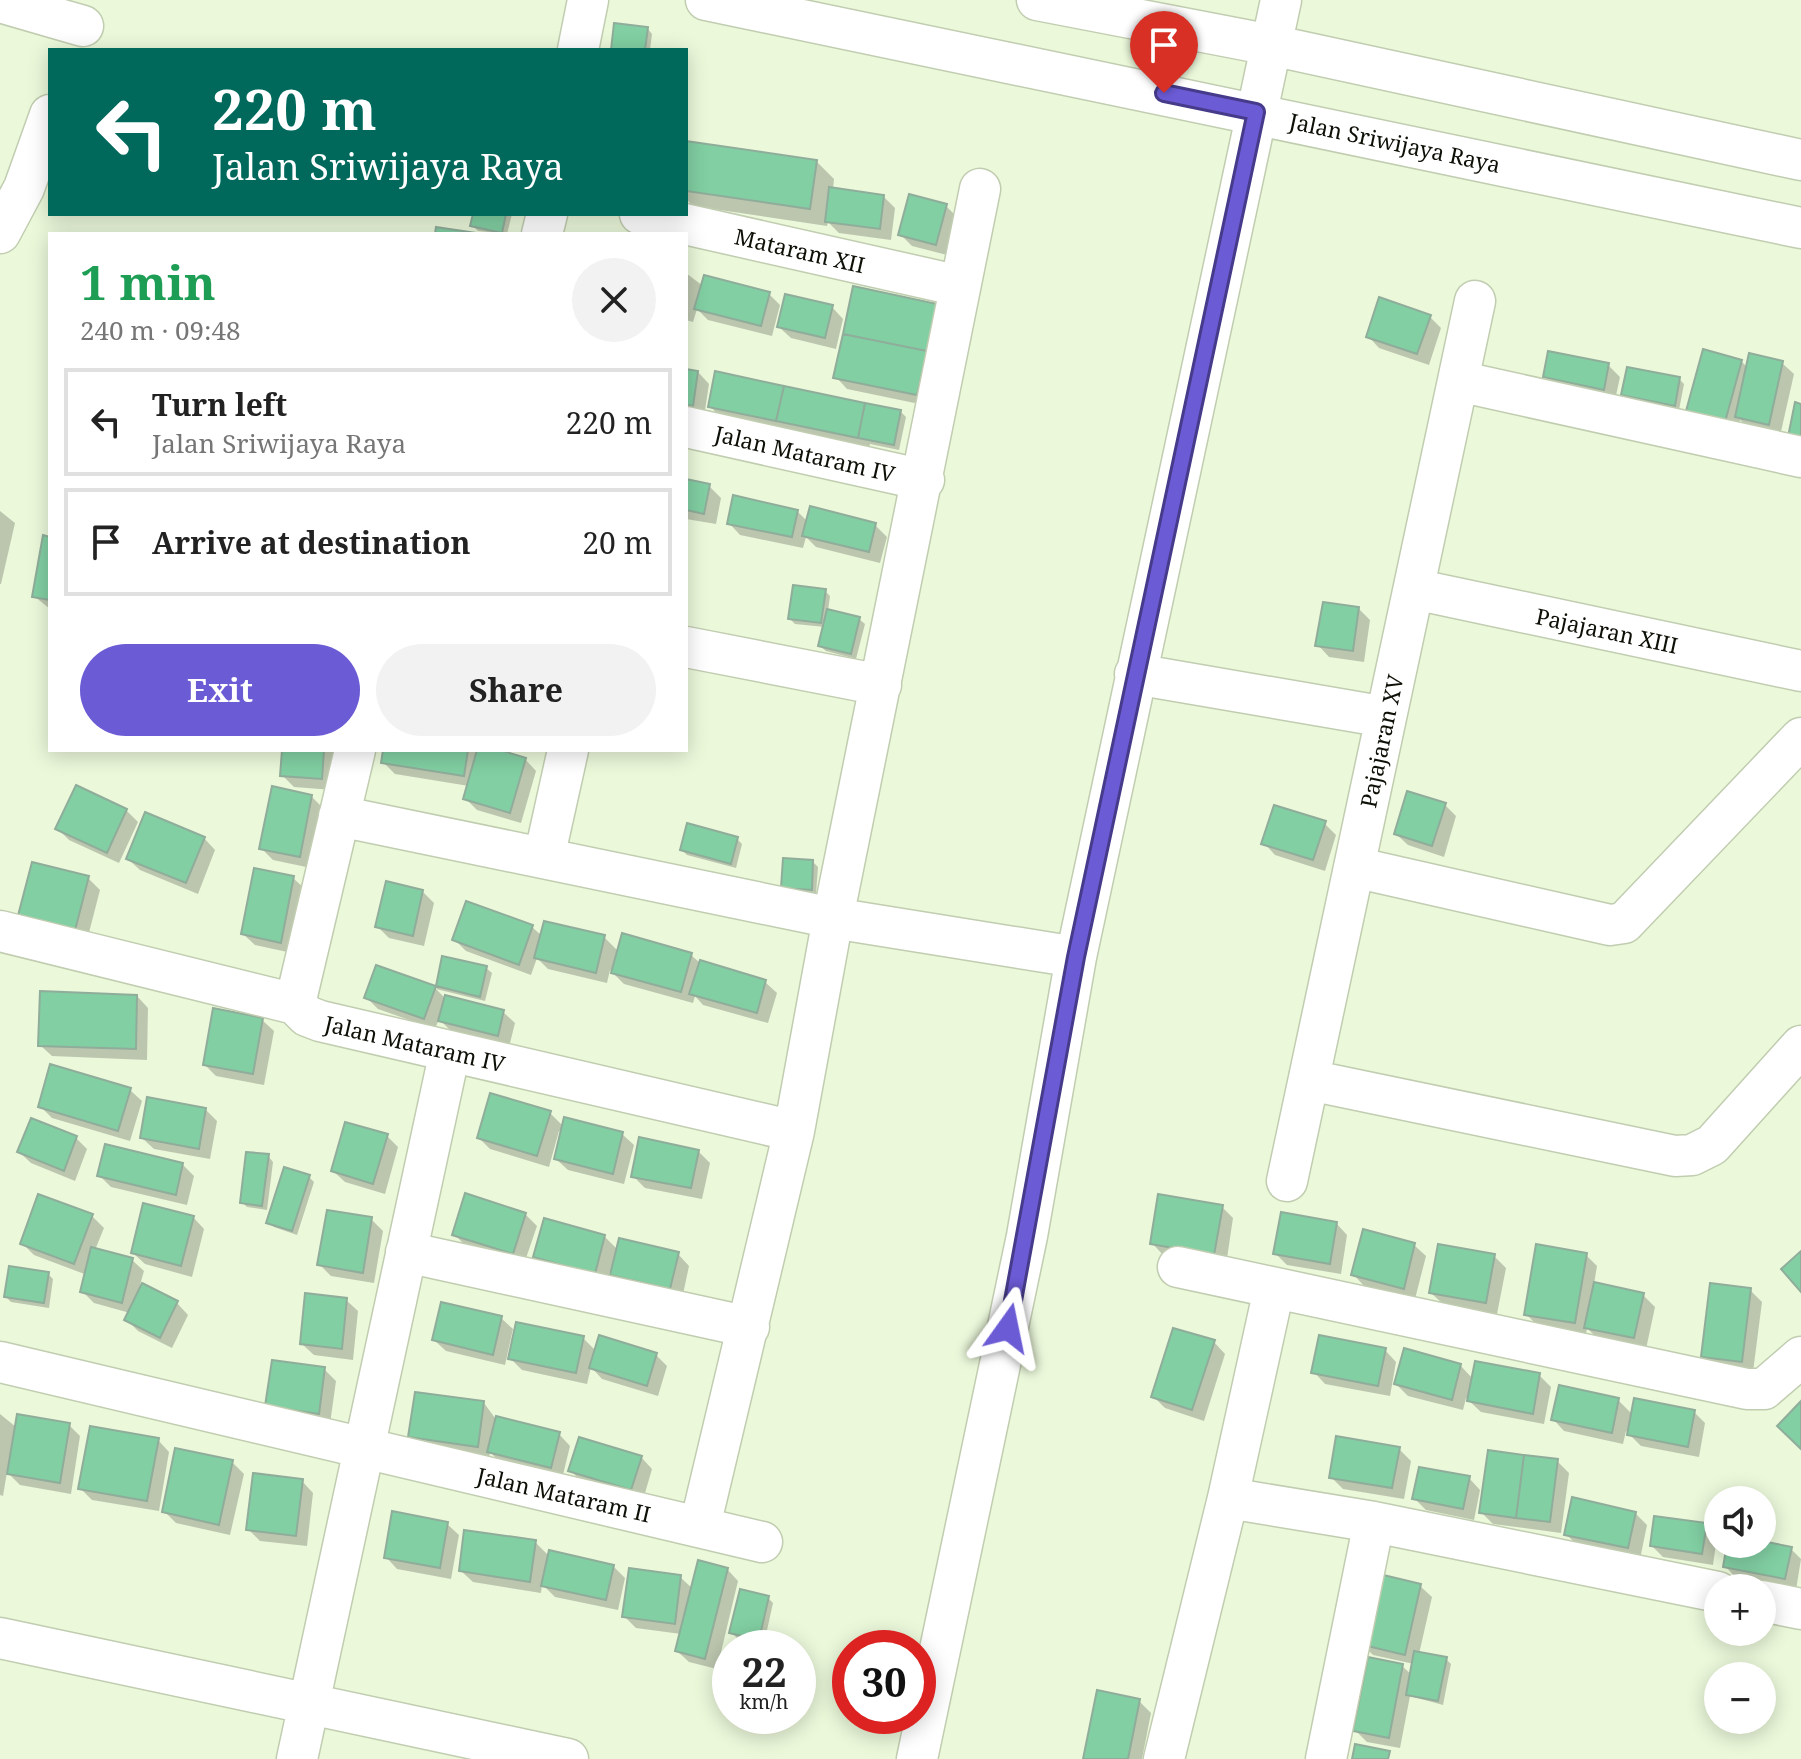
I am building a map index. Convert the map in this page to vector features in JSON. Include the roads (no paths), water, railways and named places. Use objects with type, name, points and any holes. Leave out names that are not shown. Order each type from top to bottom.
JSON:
[{"type":"street","points":[[578,48],[588,0]]},
{"type":"street","name":"Jalan Sriwijaya Raya","points":[[706,0],[1256,112],[1801,228]]},
{"type":"street","points":[[1037,0],[1271,45],[1801,160]]},
{"type":"street","points":[[917,1759],[1027,1236],[1076,957],[1281,0]]},
{"type":"street","points":[[0,2],[84,25]]},
{"type":"street","points":[[0,233],[24,188],[48,121]]},
{"type":"street","points":[[700,1526],[794,1131],[833,918],[924,480],[980,189]]},
{"type":"street","name":"Mataram XII","points":[[649,216],[960,286]]},
{"type":"street","name":"Pajajaran XV","points":[[1287,1181],[1475,301]]},
{"type":"street","points":[[1458,381],[1801,457]]},
{"type":"street","name":"Jalan Mataram IV","points":[[688,427],[924,480]]},
{"type":"street","name":"Pajajaran XIII","points":[[1414,589],[1801,671]]},
{"type":"street","points":[[688,647],[881,685]]},
{"type":"street","points":[[1135,674],[1386,717]]},
{"type":"street","points":[[1354,867],[1610,925],[1624,923],[1632,919],[1801,738]]},
{"type":"street","points":[[295,1004],[355,752]]},
{"type":"street","points":[[544,858],[568,752]]},
{"type":"street","points":[[339,816],[833,918],[1076,957]]},
{"type":"street","name":"Jalan Mataram IV","points":[[0,931],[295,1004],[307,1016],[320,1021],[794,1131]]},
{"type":"street","points":[[1309,1080],[1675,1156],[1692,1155],[1712,1145],[1801,1046]]},
{"type":"street","points":[[297,1759],[450,1051]]},
{"type":"street","points":[[406,1252],[749,1327]]},
{"type":"street","points":[[1178,1267],[1747,1389],[1764,1389],[1801,1357]]},
{"type":"street","points":[[1164,1759],[1228,1498],[1274,1289]]},
{"type":"street","name":"Jalan Mataram II","points":[[0,1362],[762,1542]]},
{"type":"street","points":[[1228,1498],[1374,1522],[1704,1589]]},
{"type":"street","points":[[1326,1759],[1374,1522]]},
{"type":"street","points":[[1776,1604],[1801,1609]]},
{"type":"street","points":[[0,1638],[568,1759]]}]
